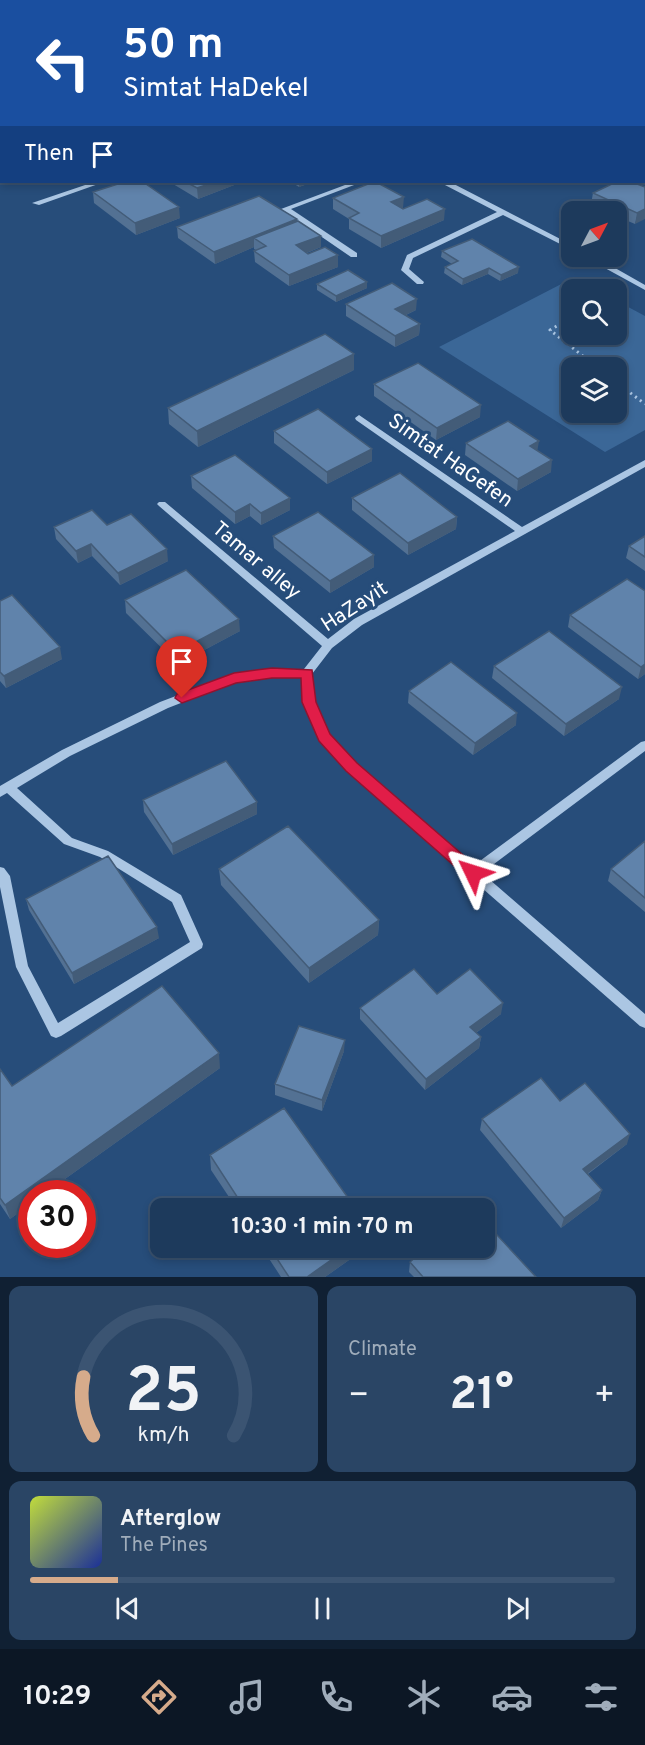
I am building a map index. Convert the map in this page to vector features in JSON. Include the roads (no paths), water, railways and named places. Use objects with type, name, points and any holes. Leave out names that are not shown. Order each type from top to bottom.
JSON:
[{"type":"street","points":[[36,203],[97,183]]},
{"type":"street","points":[[354,255],[285,210],[355,183]]},
{"type":"street","points":[[448,183],[561,242]]},
{"type":"street","points":[[420,282],[405,270],[410,257],[503,212]]},
{"type":"street","points":[[607,267],[645,288]]},
{"type":"street","points":[[633,281],[645,277]]},
{"type":"street","name":"Simtat HaGefen","points":[[359,418],[522,531]]},
{"type":"street","name":"HaZayit","points":[[307,673],[328,645],[358,622],[645,463]]},
{"type":"street","name":"Tamar alley","points":[[162,504],[328,645]]},
{"type":"street","points":[[0,872],[4,876],[21,967],[56,1032],[197,944],[177,899],[104,854],[68,841],[4,790],[66,753],[165,705],[204,689],[234,678],[272,673],[307,673],[309,702],[324,737],[351,767],[645,1022]]},
{"type":"street","points":[[473,873],[645,745]]}]
